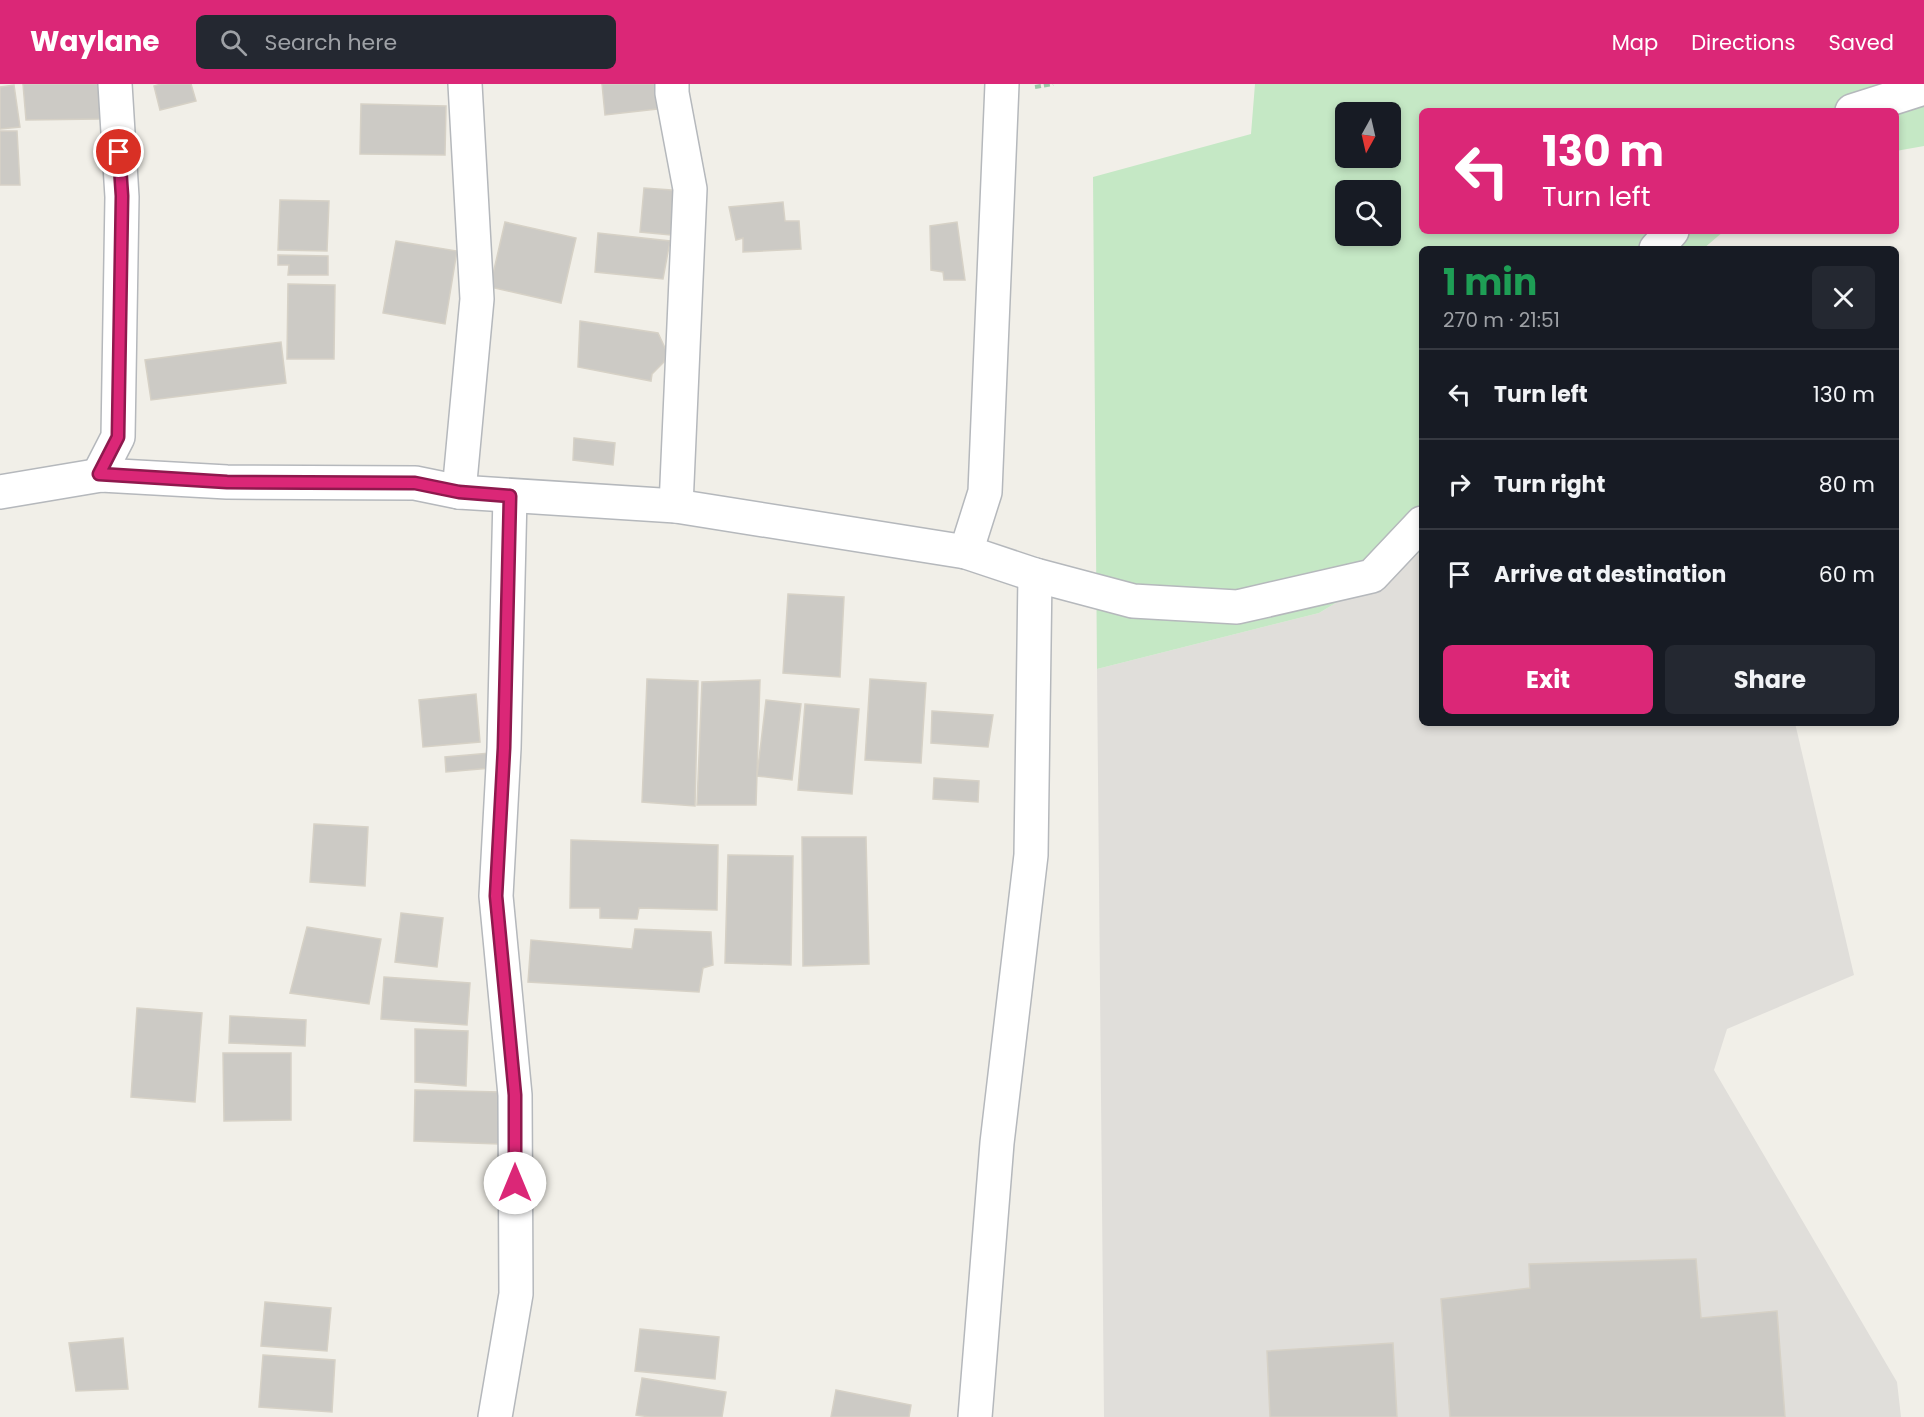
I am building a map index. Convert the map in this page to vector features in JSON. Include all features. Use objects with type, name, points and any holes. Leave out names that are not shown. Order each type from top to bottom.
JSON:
[{"type":"street","points":[[101,475],[99,474],[118,437],[122,196],[115,84]]},
{"type":"street","points":[[459,492],[477,299],[465,84]]},
{"type":"street","points":[[672,84],[690,189],[676,506]]},
{"type":"street","points":[[966,552],[985,492],[1002,84]]},
{"type":"street","points":[[1861,108],[1924,88]]},
{"type":"street","points":[[1659,246],[1669,234]]},
{"type":"street","points":[[0,492],[101,475],[227,482],[415,483],[459,492],[676,506],[966,552],[1035,575],[1133,601],[1237,607],[1372,576],[1419,526]]},
{"type":"street","points":[[495,1417],[516,1294],[515,1095],[496,896],[504,748],[510,496]]},
{"type":"street","points":[[975,1417],[997,1143],[1031,855],[1035,575]]},
{"type":"shaded area","points":[[1419,553],[1419,726],[1796,726],[1854,975],[1727,1029],[1714,1070],[1897,1382],[1901,1417],[1104,1417],[1097,669],[1319,613]]},
{"type":"green space","points":[[1255,84],[1924,84],[1924,146],[1899,150],[1899,108],[1419,108],[1419,234],[1720,234],[1706,246],[1419,246],[1419,553],[1319,613],[1097,669],[1093,177],[1251,134]]},
{"type":"building","points":[[23,84],[104,84],[100,119],[26,120]]},
{"type":"building","points":[[191,84],[196,101],[160,110],[154,86]]},
{"type":"building","points":[[602,84],[655,84],[657,109],[605,115]]},
{"type":"building","points":[[14,85],[20,127],[0,129],[0,87]]},
{"type":"building","points":[[361,104],[446,106],[445,155],[360,154]]},
{"type":"building","points":[[0,131],[17,131],[20,185],[0,185]]},
{"type":"building","points":[[644,188],[685,191],[681,236],[640,232]]},
{"type":"building","points":[[280,200],[329,201],[327,251],[278,250]]},
{"type":"building","points":[[783,202],[785,221],[799,221],[801,249],[743,252],[743,238],[736,240],[729,207]]},
{"type":"building","points":[[505,222],[576,238],[561,303],[490,287]]},
{"type":"building","points":[[957,222],[965,280],[944,280],[943,272],[931,270],[930,226]]},
{"type":"building","points":[[598,233],[670,241],[663,279],[595,272]]},
{"type":"building","points":[[396,241],[457,251],[445,324],[383,313]]},
{"type":"building","points":[[278,255],[328,256],[328,275],[288,275],[289,265],[278,265]]},
{"type":"building","points":[[288,284],[335,285],[334,359],[287,359]]},
{"type":"building","points":[[580,321],[658,333],[666,350],[664,362],[652,374],[651,381],[578,367]]},
{"type":"building","points":[[281,342],[286,383],[151,400],[145,360]]},
{"type":"building","points":[[574,438],[615,443],[613,465],[573,460]]},
{"type":"building","points":[[788,594],[844,597],[840,677],[783,673]]},
{"type":"building","points":[[647,679],[698,681],[695,806],[642,802]]},
{"type":"building","points":[[870,679],[926,683],[921,763],[865,760]]},
{"type":"building","points":[[760,680],[756,805],[697,805],[702,682]]},
{"type":"building","points":[[476,694],[480,742],[423,747],[419,700]]},
{"type":"building","points":[[766,700],[801,704],[792,780],[757,776]]},
{"type":"building","points":[[805,704],[859,709],[852,794],[798,790]]},
{"type":"building","points":[[932,711],[993,715],[988,747],[931,743]]},
{"type":"building","points":[[490,753],[491,768],[446,772],[445,757]]},
{"type":"building","points":[[934,778],[979,781],[978,802],[933,799]]},
{"type":"building","points":[[314,824],[368,827],[365,886],[310,882]]},
{"type":"building","points":[[802,837],[866,837],[869,964],[803,966]]},
{"type":"building","points":[[571,840],[718,845],[717,910],[639,908],[637,919],[600,918],[600,908],[570,908]]},
{"type":"building","points":[[728,855],[793,856],[791,965],[725,963]]},
{"type":"building","points":[[401,913],[443,918],[437,967],[395,962]]},
{"type":"building","points":[[307,927],[381,939],[369,1004],[290,993]]},
{"type":"building","points":[[635,929],[711,932],[713,965],[703,968],[699,992],[528,982],[531,940],[632,949]]},
{"type":"building","points":[[384,977],[470,983],[467,1025],[381,1019]]},
{"type":"building","points":[[137,1008],[202,1013],[195,1102],[131,1097]]},
{"type":"building","points":[[230,1016],[306,1020],[305,1046],[229,1043]]},
{"type":"building","points":[[415,1029],[468,1031],[466,1086],[415,1082]]},
{"type":"building","points":[[223,1053],[291,1053],[291,1120],[224,1121]]},
{"type":"building","points":[[415,1090],[500,1092],[499,1144],[414,1141]]},
{"type":"building","points":[[1696,1259],[1701,1318],[1777,1311],[1785,1417],[1450,1417],[1441,1299],[1530,1288],[1529,1264]]},
{"type":"building","points":[[265,1302],[331,1308],[327,1351],[261,1346]]},
{"type":"building","points":[[640,1329],[719,1337],[715,1379],[635,1371]]},
{"type":"building","points":[[123,1338],[128,1389],[76,1391],[69,1343]]},
{"type":"building","points":[[1393,1343],[1397,1417],[1270,1417],[1267,1351]]},
{"type":"building","points":[[263,1355],[335,1360],[332,1412],[259,1407]]},
{"type":"building","points":[[642,1378],[726,1392],[722,1417],[636,1415]]},
{"type":"building","points":[[836,1390],[911,1405],[909,1417],[831,1417]]},
{"type":"route","points":[[119,152],[122,196],[118,437],[99,474],[227,482],[415,483],[459,492],[510,496],[504,748],[496,896],[515,1095],[515,1183]]}]
